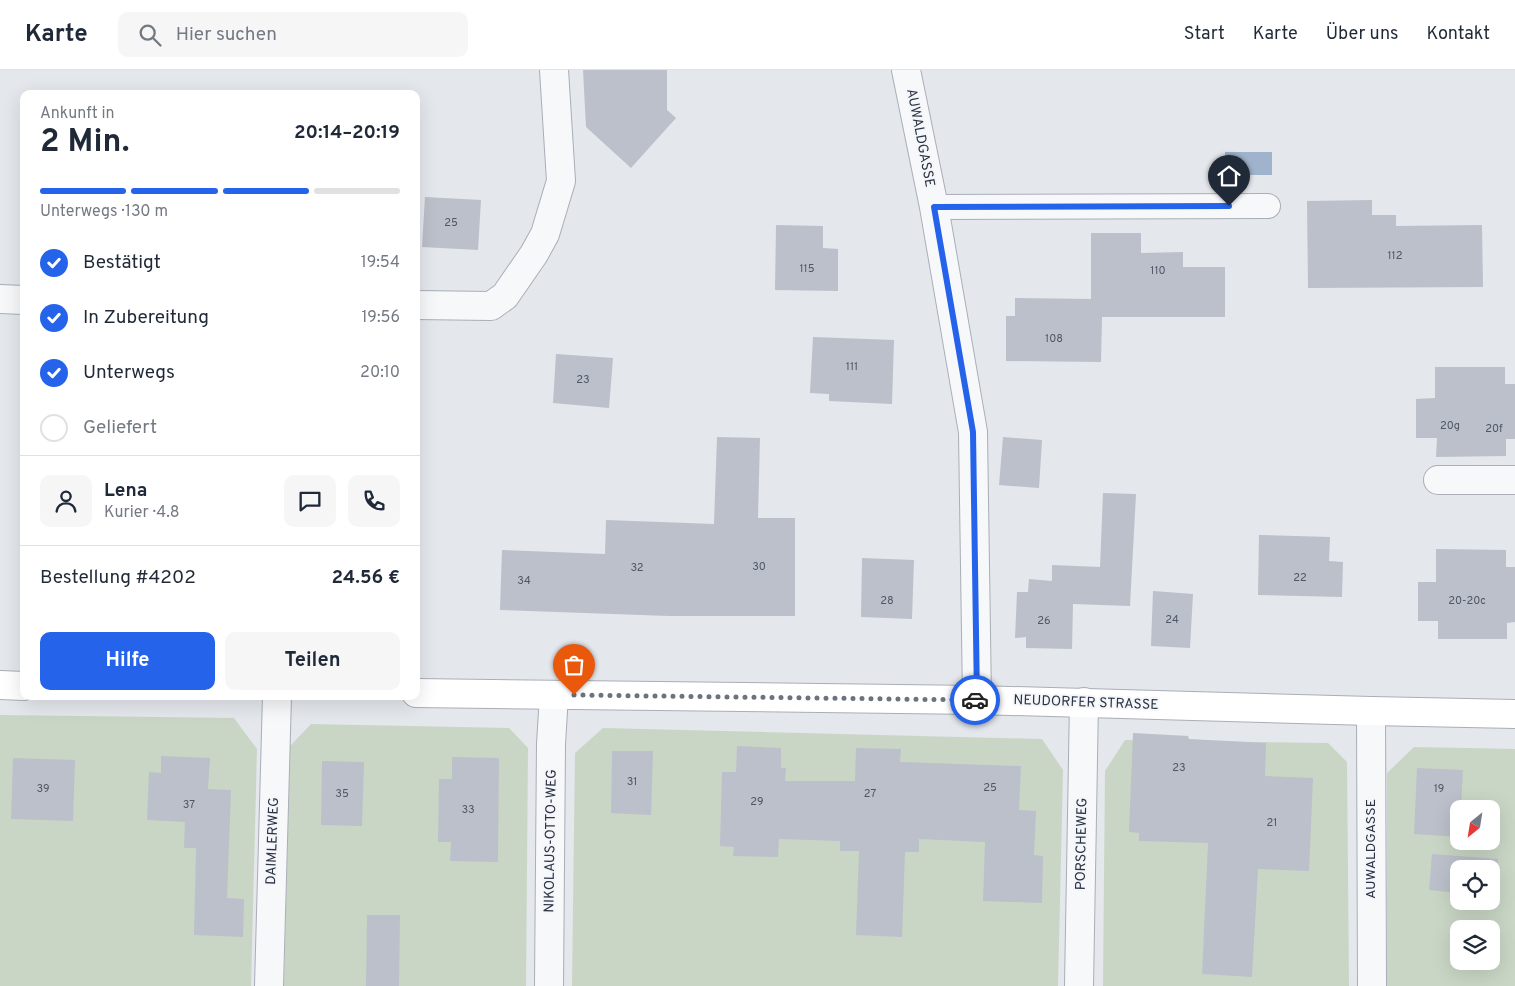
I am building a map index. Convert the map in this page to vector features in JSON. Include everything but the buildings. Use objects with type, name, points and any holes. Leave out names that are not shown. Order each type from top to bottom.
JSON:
[{"type":"street","points":[[420,305],[491,306],[505,296],[534,254],[545,234],[561,181],[554,70]]},
{"type":"street","name":"AUWALDGASSE","points":[[906,70],[934,207],[973,432],[977,700]]},
{"type":"street","points":[[0,299],[20,300]]},
{"type":"street","points":[[1438,480],[1515,480]]},
{"type":"street","points":[[0,685],[20,686]]},
{"type":"street","name":"NEUDORFER STRASSE","points":[[420,693],[1084,702],[1515,714]]},
{"type":"street","name":"NIKOLAUS-OTTO-WEG","points":[[549,986],[554,695]]},
{"type":"street","name":"DAIMLERWEG","points":[[269,986],[277,700]]},
{"type":"street","name":"PORSCHEWEG","points":[[1079,986],[1084,702]]},
{"type":"street","name":"AUWALDGASSE","points":[[1371,711],[1372,986]]},
{"type":"lane","name":"AUWALDGASSE","points":[[934,207],[1268,206]]},
{"type":"green space","points":[[0,715],[234,718],[257,749],[251,986],[0,986]]},
{"type":"green space","points":[[311,724],[509,728],[528,748],[526,986],[284,986],[290,746]]},
{"type":"green space","points":[[603,728],[1042,739],[1063,770],[1058,986],[572,986],[575,753]]},
{"type":"green space","points":[[1125,740],[1328,743],[1347,762],[1349,986],[1103,986],[1105,771]]},
{"type":"green space","points":[[1414,747],[1515,749],[1515,986],[1387,986],[1387,773]]},
{"type":"water","points":[[1225,152],[1272,152],[1272,175],[1225,175]]},
{"type":"way so far","points":[[574,695],[975,700]]},
{"type":"route","points":[[975,700],[977,700],[973,432],[934,207],[1229,206]]}]
